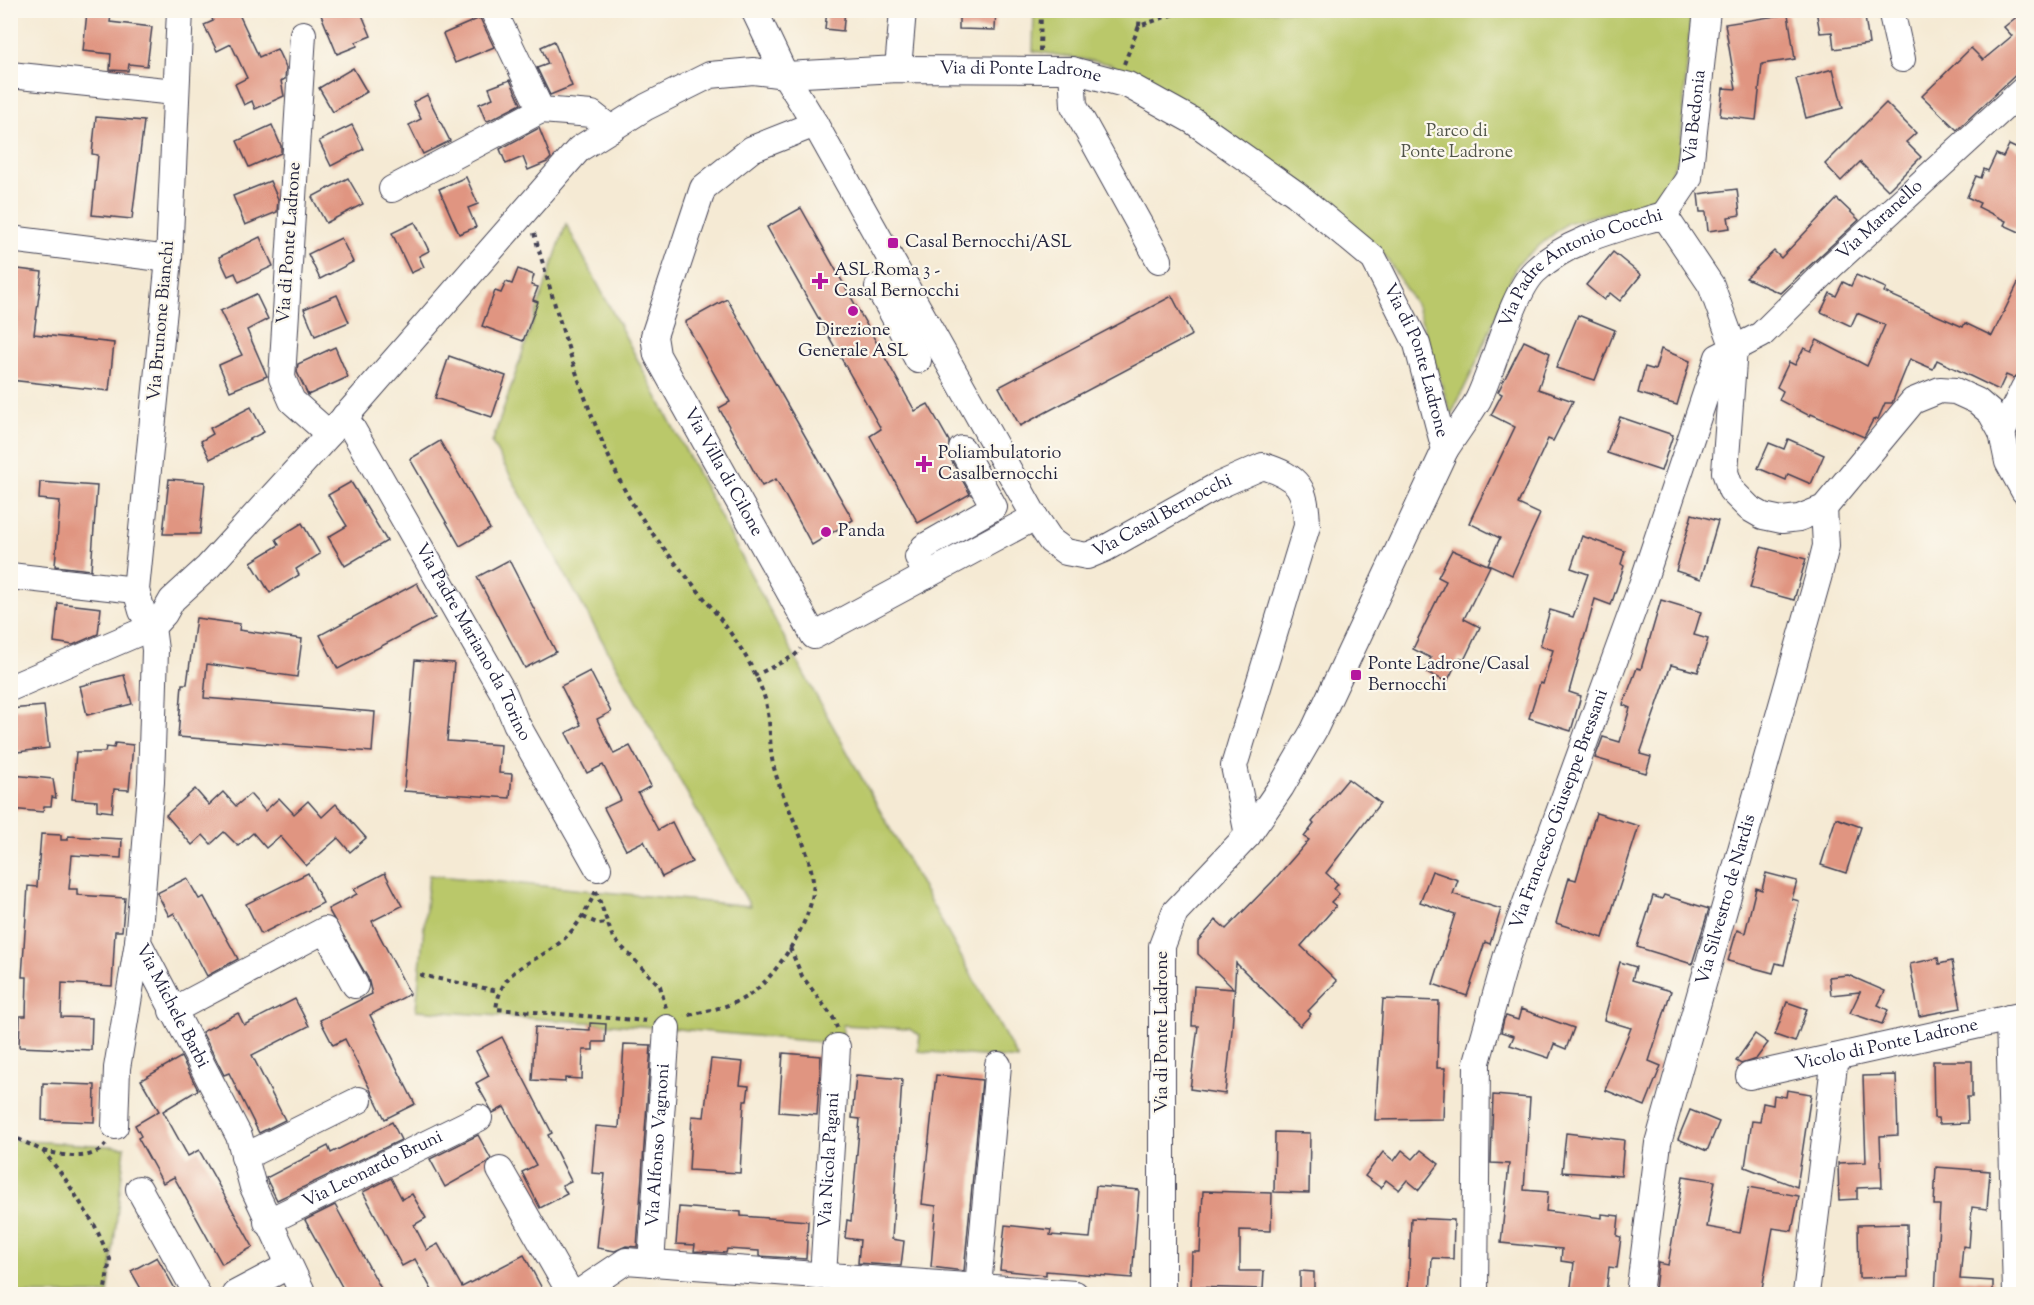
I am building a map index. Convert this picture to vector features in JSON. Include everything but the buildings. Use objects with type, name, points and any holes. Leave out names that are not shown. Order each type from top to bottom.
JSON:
[{"type":"street","name":"Via Brunone Bianchi","points":[[152,627],[142,611],[136,590],[169,259],[180,10]]},
{"type":"street","points":[[493,10],[541,110]]},
{"type":"street","name":"Via Casal Bernocchi","points":[[754,10],[785,75],[815,124],[1035,517],[1051,541],[1066,552],[1087,556],[1107,548],[1215,487],[1263,466],[1289,474],[1306,500],[1306,526],[1234,766],[1248,835]]},
{"type":"street","points":[[898,69],[903,10]]},
{"type":"street","name":"Via Bedonia","points":[[1664,215],[1689,178],[1707,10]]},
{"type":"street","points":[[1891,10],[1902,59]]},
{"type":"street","name":"Via di Ponte Ladrone","points":[[303,34],[282,378],[292,401],[337,425]]},
{"type":"street","name":"Via di Ponte Ladrone","points":[[152,627],[164,614],[172,600],[208,567],[337,425],[579,149],[646,107],[710,75],[753,71],[785,75],[898,69],[1072,70],[1128,85],[1193,121],[1296,194],[1374,259],[1418,344],[1445,450],[1314,730],[1281,787],[1248,835],[1175,912],[1162,946],[1162,1294]]},
{"type":"street","points":[[1072,70],[1074,106],[1159,260]]},
{"type":"street","points":[[10,75],[175,92]]},
{"type":"street","name":"Via Maranello","points":[[1734,348],[1761,335],[1831,266],[2024,88]]},
{"type":"street","points":[[392,189],[541,110],[592,114],[611,129]]},
{"type":"street","name":"Via Villa di Cilone","points":[[814,636],[657,355],[654,336],[703,188],[752,149],[815,124]]},
{"type":"street","name":"Via Padre Antonio Cocchi","points":[[1445,450],[1478,399],[1522,292],[1533,272],[1584,240],[1664,215],[1711,285],[1734,348],[1734,387],[1726,441],[1725,472],[1731,490],[1749,508],[1763,516],[1782,520],[1800,518],[1824,508],[1913,401],[1940,390],[1955,391],[1977,401],[1991,412],[2002,433],[2008,462],[2024,491]]},
{"type":"street","points":[[10,239],[169,259]]},
{"type":"street","points":[[879,287],[918,360]]},
{"type":"street","name":"Via Francesco Giuseppe Bressani","points":[[1475,1294],[1477,1062],[1507,955],[1643,582],[1702,400],[1718,357],[1734,348]]},
{"type":"street","points":[[2002,433],[2024,388]]},
{"type":"street","name":"Via Padre Mariano da Torino","points":[[337,425],[504,694],[516,723],[598,867]]},
{"type":"street","points":[[926,576],[918,558],[924,547],[994,507],[962,450]]},
{"type":"street","name":"Via Silvestro de Nardis","points":[[1639,1294],[1658,1143],[1818,578],[1826,546],[1824,508]]},
{"type":"street","points":[[814,636],[1035,517]]},
{"type":"street","points":[[10,576],[136,590]]},
{"type":"street","points":[[10,688],[152,627]]},
{"type":"street","name":"Via Michele Barbi","points":[[152,627],[155,650],[151,782],[138,942],[239,1136],[244,1157],[267,1221],[303,1294]]},
{"type":"street","points":[[172,1011],[325,930],[355,985]]},
{"type":"street","points":[[115,1126],[117,1068],[138,942]]},
{"type":"street","points":[[2016,1016],[2016,1294]]},
{"type":"street","name":"Vicolo di Ponte Ladrone","points":[[1749,1076],[2016,1016]]},
{"type":"street","name":"Via Alfonso Vagnoni","points":[[651,1263],[667,1024]]},
{"type":"street","name":"Via Nicola Pagani","points":[[823,1276],[838,1040]]},
{"type":"street","points":[[1806,1294],[1835,1057]]},
{"type":"street","points":[[978,1287],[998,1065]]},
{"type":"street","points":[[244,1157],[358,1100]]},
{"type":"street","name":"Via Leonardo Bruni","points":[[267,1221],[479,1118]]},
{"type":"street","points":[[500,1170],[572,1294]]},
{"type":"street","points":[[139,1189],[197,1294]]},
{"type":"street","points":[[577,1294],[626,1261],[1074,1294]]},
{"type":"street","points":[[235,1294],[288,1266]]},
{"type":"path","points":[[1040,70],[1041,10]]},
{"type":"path","points":[[1118,82],[1139,26],[1140,10]]},
{"type":"path","points":[[1139,26],[1186,10]]},
{"type":"path","points":[[527,208],[579,387],[623,486],[645,525],[729,634],[746,658],[754,676],[768,711],[770,748],[775,770],[798,831],[814,883],[813,900],[790,947],[773,973],[747,997],[717,1009],[667,1024],[496,1009],[498,991],[517,970],[558,945],[583,917],[596,891],[613,939],[660,986],[666,1002],[667,1024]]},
{"type":"path","points":[[754,676],[794,656],[814,636]]},
{"type":"path","points":[[583,917],[598,924],[606,923]]},
{"type":"path","points":[[790,947],[802,976],[834,1019],[838,1040]]},
{"type":"path","points":[[420,975],[498,991]]},
{"type":"path","points":[[10,1135],[43,1151],[73,1156],[93,1155],[105,1146],[115,1126]]},
{"type":"path","points":[[43,1151],[64,1177],[95,1226],[110,1259],[104,1294]]},
{"type":"green space","name":"Parco di Ponte Ladrone","points":[[1034,11],[1691,11],[1680,156],[1657,200],[1567,223],[1517,264],[1476,364],[1451,415],[1417,307],[1384,254],[1244,144],[1110,64],[1033,51]]},
{"type":"green space","points":[[566,224],[794,656],[1018,1059],[918,1051],[920,1035],[909,1029],[843,1025],[842,1044],[667,1028],[416,1010],[429,875],[750,906],[492,443]]},
{"type":"green space","points":[[11,1140],[125,1147],[108,1294],[11,1294]]},
{"type":"place","name":"Casal Bernocchi/ASL","points":[[893,243]]},
{"type":"place","name":"ASL Roma 3 - Casal Bernocchi","points":[[820,281]]},
{"type":"place","name":"Direzione Generale ASL","points":[[853,311]]},
{"type":"place","name":"Poliambulatorio Casalbernocchi","points":[[924,464]]},
{"type":"place","name":"Panda","points":[[826,532]]},
{"type":"place","name":"Ponte Ladrone/Casal Bernocchi","points":[[1356,675]]}]
